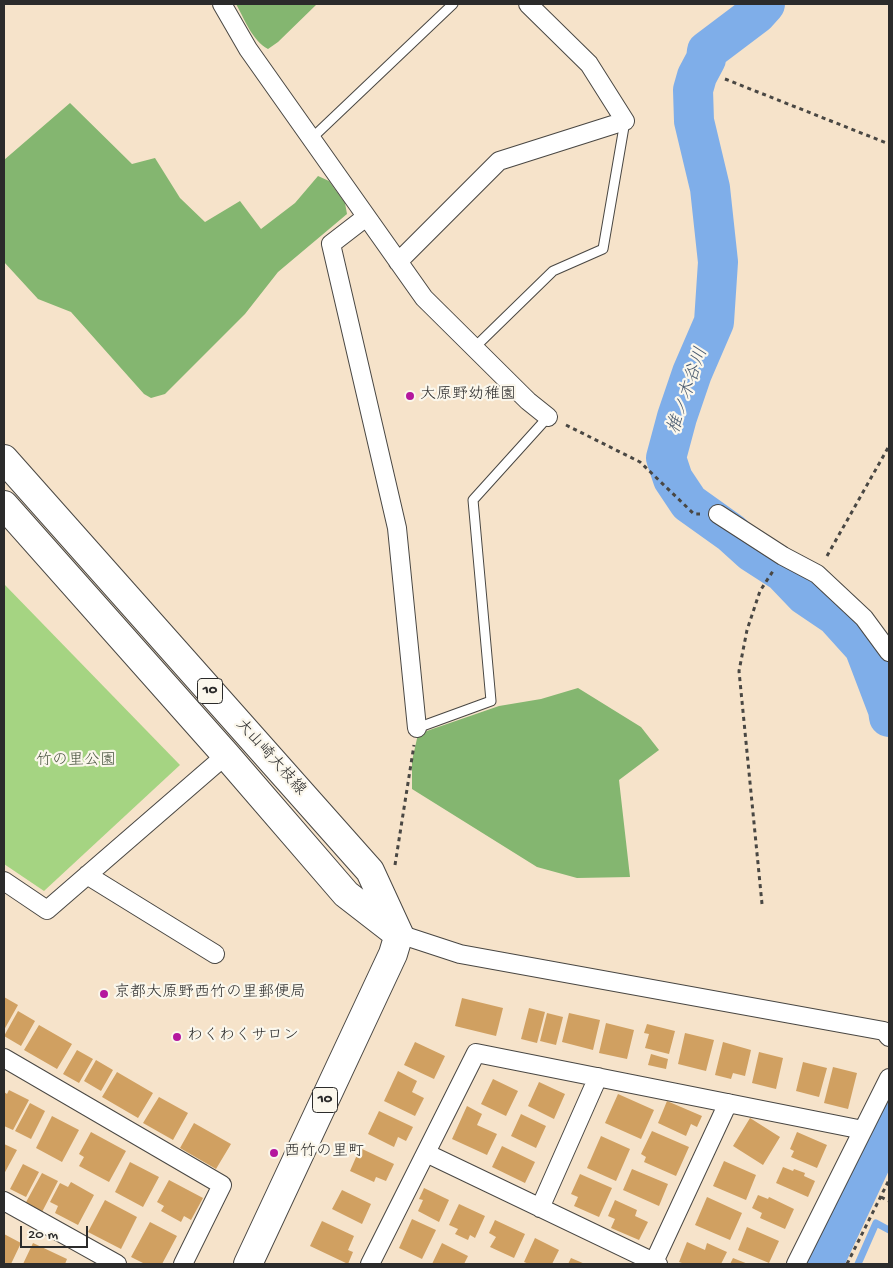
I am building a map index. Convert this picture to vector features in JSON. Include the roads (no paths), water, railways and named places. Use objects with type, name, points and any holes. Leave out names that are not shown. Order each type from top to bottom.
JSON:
[{"type":"main road","name":"大山崎大枝線","points":[[4,460],[370,871],[399,934]]},
{"type":"main road","name":"大山崎大枝線","points":[[4,505],[226,755],[346,894],[399,934]]},
{"type":"main road","name":"10","points":[[248,1264],[393,954],[399,934]]},
{"type":"street","points":[[222,4],[248,49],[424,298],[528,402],[548,417]]},
{"type":"street","points":[[398,262],[499,161],[625,121],[589,64],[528,4]]},
{"type":"street","points":[[366,217],[331,244],[396,528],[417,728]]},
{"type":"street","points":[[718,514],[783,556],[817,574],[864,618],[889,652]]},
{"type":"street","points":[[4,881],[47,910],[226,755]]},
{"type":"street","points":[[88,875],[215,954]]},
{"type":"street","points":[[399,934],[460,954],[884,1031],[889,1037]]},
{"type":"street","points":[[375,1262],[426,1153],[476,1053],[863,1130]]},
{"type":"street","points":[[5,1061],[222,1185],[183,1264]]},
{"type":"street","points":[[540,1208],[598,1078]]},
{"type":"street","points":[[796,1264],[889,1078]]},
{"type":"street","points":[[426,1153],[656,1263],[728,1103]]},
{"type":"street","points":[[4,1201],[118,1264]]},
{"type":"lane","points":[[312,139],[453,4]]},
{"type":"lane","points":[[474,348],[553,271],[603,249],[625,121]]},
{"type":"lane","points":[[417,728],[491,701],[473,500],[548,417]]},
{"type":"waterway","name":"椎ノ木谷川","points":[[765,4],[756,14],[707,51],[706,59],[697,76],[693,90],[694,121],[710,188],[718,262],[714,322],[692,373],[666,458],[673,479],[689,503],[731,533],[752,552],[783,572],[805,595],[836,616],[864,647],[889,717]]},
{"type":"waterway","name":"椎ノ木谷川","points":[[823,1264],[889,1123]]},
{"type":"waterway","points":[[858,1264],[876,1223],[889,1230]]},
{"type":"place","name":"大原野幼稚園","points":[[410,396]]},
{"type":"place","name":"京都大原野西竹の里郵便局","points":[[104,994]]},
{"type":"place","name":"わくわくサロン","points":[[177,1037]]},
{"type":"place","name":"西竹の里町","points":[[274,1153]]},
{"type":"park label","name":"竹の里公園","points":[[76,762]]}]
